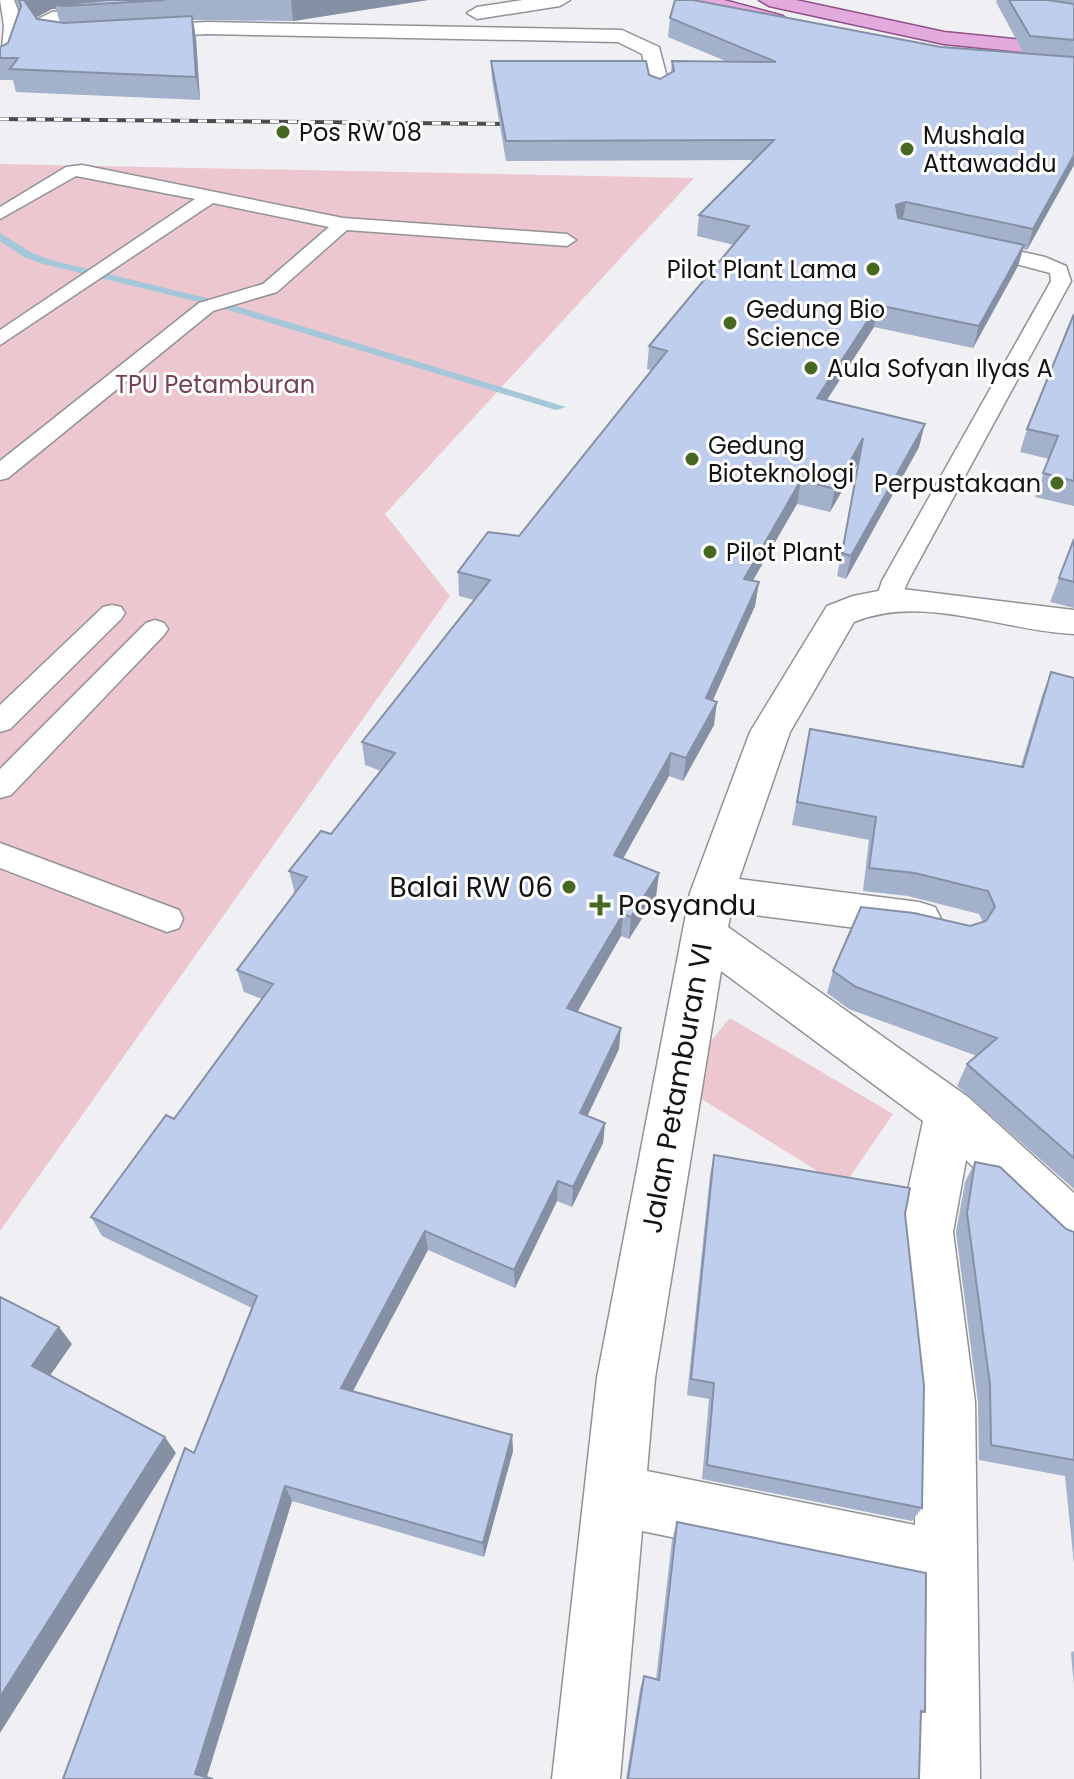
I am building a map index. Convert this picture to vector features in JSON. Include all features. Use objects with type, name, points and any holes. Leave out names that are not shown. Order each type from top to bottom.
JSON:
[{"type":"main road","points":[[702,0],[885,45],[987,61],[1074,68]]},
{"type":"main road","points":[[784,2],[871,25],[971,43],[1074,51]]},
{"type":"street","points":[[0,64],[16,33],[16,22],[4,0]]},
{"type":"street","points":[[356,31],[570,5],[652,51],[659,89]]},
{"type":"street","points":[[179,7],[207,28]]},
{"type":"street","points":[[131,11],[52,18],[42,22],[50,34],[57,36],[207,28],[622,36]]},
{"type":"street","name":"Jalan Petamburan VI","points":[[586,1779],[626,1378],[708,913],[770,732],[840,614],[857,604],[889,599],[1074,622]]},
{"type":"street","points":[[708,913],[907,916],[960,928]]},
{"type":"street","points":[[708,913],[950,1112],[1074,1228]]},
{"type":"street","points":[[946,1779],[946,1402],[926,1232],[950,1112]]},
{"type":"street","points":[[615,1495],[945,1562]]},
{"type":"lane","points":[[1,214],[77,170],[343,224],[567,240]]},
{"type":"lane","points":[[0,339],[208,198]]},
{"type":"lane","points":[[0,473],[206,307],[274,286],[343,224]]},
{"type":"lane","points":[[889,599],[895,581],[1061,281],[1059,270],[1038,261],[962,245]]},
{"type":"lane","points":[[0,722],[112,613]]},
{"type":"lane","points":[[0,787],[155,629]]},
{"type":"lane","points":[[0,855],[167,919]]},
{"type":"green space","name":"TPU Petamburan","points":[[0,164],[694,178],[385,514],[450,596],[0,1231]]},
{"type":"green space","points":[[730,1018],[893,1114],[843,1187],[676,1083]]},
{"type":"building","points":[[19,0],[24,0],[37,19],[64,23],[192,16],[196,77],[10,69],[18,58],[0,58],[0,47],[8,43],[21,6]]},
{"type":"building","points":[[109,0],[165,0],[56,5]]},
{"type":"building","points":[[675,0],[693,0],[941,47],[1074,57],[1074,155],[1033,229],[906,202],[896,205],[898,218],[1024,245],[979,326],[878,305],[817,398],[925,424],[851,556],[842,553],[863,438],[835,489],[801,480],[744,579],[759,582],[706,698],[717,702],[686,758],[671,753],[614,855],[659,873],[631,917],[623,914],[567,1008],[621,1028],[580,1113],[605,1123],[573,1187],[558,1181],[514,1270],[425,1231],[341,1388],[512,1435],[483,1543],[285,1486],[195,1774],[213,1779],[63,1779],[185,1448],[194,1453],[257,1296],[91,1217],[166,1115],[174,1119],[273,984],[237,970],[307,877],[289,871],[321,831],[331,834],[395,753],[362,742],[490,580],[458,572],[488,532],[519,536],[667,351],[649,346],[749,226],[699,215],[774,140],[506,141],[491,61],[646,61],[649,75],[660,79],[674,71],[672,61],[776,62],[670,18]]},
{"type":"building","points":[[1009,0],[1074,4],[1074,40],[1030,36]]},
{"type":"building","points":[[1074,314],[1074,481],[1043,473],[1058,436],[1027,429]]},
{"type":"building","points":[[1074,539],[1074,582],[1059,578]]},
{"type":"building","points":[[1051,672],[1074,678],[1074,1158],[967,1064],[997,1038],[856,987],[833,971],[861,907],[914,913],[970,926],[986,921],[995,907],[988,891],[915,873],[869,868],[876,817],[797,802],[810,729],[1023,767]]},
{"type":"building","points":[[714,1155],[910,1188],[905,1214],[924,1386],[922,1508],[707,1465],[714,1383],[691,1379]]},
{"type":"building","points":[[975,1162],[1000,1167],[1066,1229],[1074,1232],[1074,1460],[991,1445],[990,1385],[967,1213]]},
{"type":"building","points":[[0,1297],[59,1327],[32,1366],[165,1437],[0,1697]]},
{"type":"building","points":[[677,1522],[926,1573],[925,1712],[921,1711],[919,1779],[628,1779],[644,1676],[659,1680]]},
{"type":"waterway","points":[[0,236],[28,255],[47,262],[219,304],[560,407]]},
{"type":"railway","points":[[0,119],[520,124]]},
{"type":"place","name":"Pos RW 08","points":[[283,132]]},
{"type":"place","name":"Mushala Attawaddu","points":[[907,149]]},
{"type":"place","name":"Pilot Plant Lama","points":[[873,269]]},
{"type":"place","name":"Gedung Bio Science","points":[[730,323]]},
{"type":"place","name":"Aula Sofyan Ilyas A","points":[[811,368]]},
{"type":"place","name":"Gedung Bioteknologi","points":[[692,459]]},
{"type":"place","name":"Perpustakaan","points":[[1057,483]]},
{"type":"place","name":"Pilot Plant","points":[[710,552]]},
{"type":"place","name":"Balai RW 06","points":[[569,887]]},
{"type":"place","name":"Posyandu","points":[[600,905]]}]
